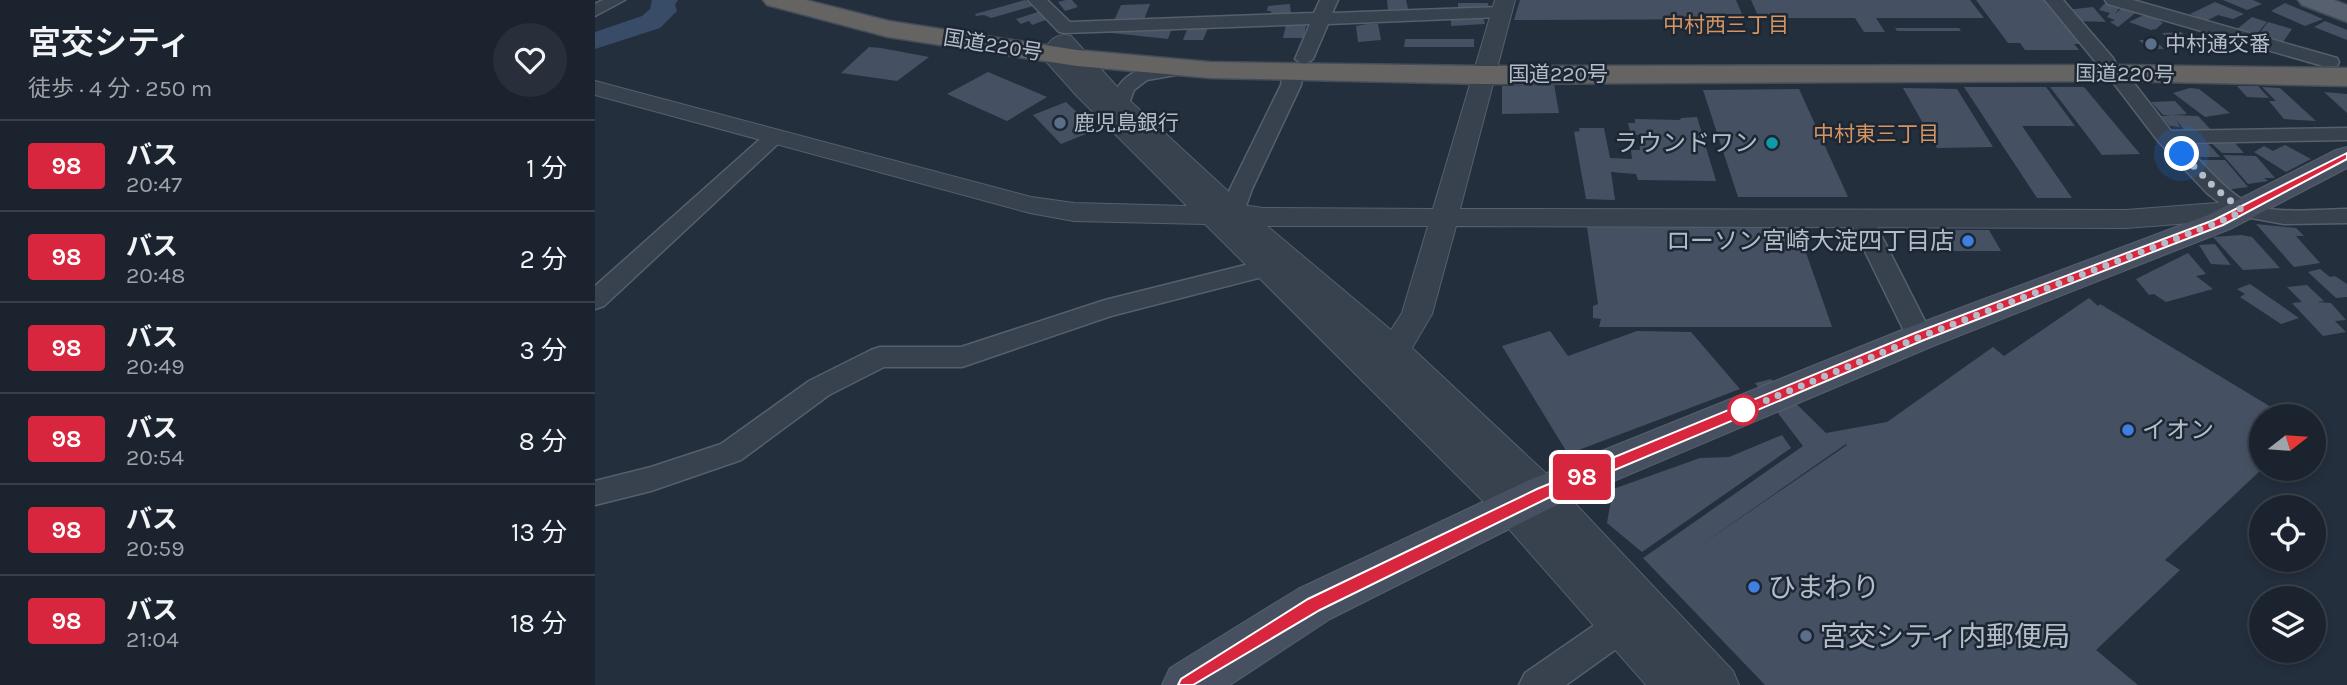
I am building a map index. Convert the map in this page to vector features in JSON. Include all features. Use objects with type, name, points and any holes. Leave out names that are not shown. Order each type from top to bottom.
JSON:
[{"type":"highway","name":"国道220号","points":[[776,0],[888,29],[1064,45],[1222,55],[1299,66]]},
{"type":"highway","name":"国道220号","points":[[833,0],[908,17],[1186,68],[2341,67]]},
{"type":"main road","points":[[2311,0],[2347,14]]},
{"type":"main road","points":[[1187,685],[1314,604],[1528,500],[1920,337],[2206,228],[2347,156]]},
{"type":"street","points":[[595,11],[616,0]]},
{"type":"street","points":[[1037,0],[1064,45],[1084,90],[1223,214],[1394,350],[1528,500],[1621,626],[1673,685]]},
{"type":"street","points":[[1223,214],[1241,189],[1329,0]]},
{"type":"street","points":[[2055,0],[2165,137],[2215,188],[2243,211]]},
{"type":"street","points":[[2114,0],[2341,67]]},
{"type":"street","points":[[1064,45],[1321,20],[1502,6],[1417,314],[1394,350]]},
{"type":"street","points":[[1064,45],[1223,214],[1265,268],[1528,500],[1718,685]]},
{"type":"street","points":[[1120,105],[1125,88],[1141,75],[1186,68]]},
{"type":"street","points":[[595,88],[1030,205],[1074,212],[1263,217],[1444,215],[2126,219],[2243,211],[2284,216],[2347,216]]},
{"type":"street","points":[[2165,137],[2347,135]]},
{"type":"street","points":[[595,300],[775,136]]},
{"type":"street","points":[[1861,219],[1920,337]]},
{"type":"street","points":[[595,494],[651,479],[731,452],[819,388],[880,357],[962,357],[1105,309],[1265,268]]},
{"type":"street","points":[[1537,685],[1621,626]]},
{"type":"building","points":[[1025,0],[1033,6],[991,18],[975,14]]},
{"type":"building","points":[[1072,0],[1078,7],[1065,11],[1058,2]]},
{"type":"building","points":[[1387,0],[1406,0],[1408,9],[1388,10]]},
{"type":"building","points":[[1520,0],[1736,0],[1744,19],[1514,20]]},
{"type":"building","points":[[1751,0],[1970,0],[1984,18],[1876,18],[1885,32],[1864,32],[1855,18],[1759,18]]},
{"type":"building","points":[[1976,0],[2046,0],[2084,44],[2074,44],[2079,50],[2025,50],[2020,43],[2008,43]]},
{"type":"building","points":[[2223,0],[2253,0],[2262,4],[2247,10]]},
{"type":"building","points":[[2215,2],[2244,14],[2233,19],[2218,15],[2206,21],[2190,14]]},
{"type":"building","points":[[1458,3],[1488,3],[1489,10],[1458,10]]},
{"type":"building","points":[[2105,3],[2119,8],[2115,14],[2124,6],[2139,10],[2118,27],[2110,22],[2115,20],[2107,17],[2110,13],[2099,10]]},
{"type":"building","points":[[2285,3],[2323,19],[2305,26],[2271,11]]},
{"type":"building","points":[[1150,4],[1143,22],[1113,23],[1121,5]]},
{"type":"building","points":[[1290,4],[1291,16],[1272,17],[1271,11],[1267,11],[1268,6]]},
{"type":"building","points":[[2093,7],[2106,22],[2077,21],[2066,10]]},
{"type":"building","points":[[1044,10],[1051,18],[1032,25],[1029,21],[1021,24],[1016,19]]},
{"type":"building","points":[[2144,15],[2163,23],[2151,30],[2129,22]]},
{"type":"building","points":[[1451,17],[1483,17],[1485,24],[1451,26]]},
{"type":"building","points":[[2252,17],[2267,22],[2256,35],[2237,29]]},
{"type":"building","points":[[2325,21],[2347,30],[2347,40],[2314,27]]},
{"type":"building","points":[[2268,22],[2292,29],[2283,42],[2258,35]]},
{"type":"building","points":[[1378,24],[1381,40],[1358,42],[1356,26]]},
{"type":"building","points":[[1286,25],[1306,25],[1304,38],[1283,38]]},
{"type":"building","points":[[1188,27],[1208,28],[1203,40],[1183,40]]},
{"type":"building","points":[[1172,28],[1168,39],[1103,32],[1106,30]]},
{"type":"building","points":[[1895,28],[1959,28],[1961,31],[1897,31]]},
{"type":"building","points":[[2181,32],[2199,48],[2179,48],[2162,33]]},
{"type":"building","points":[[1405,39],[1474,39],[1474,47],[1404,47]]},
{"type":"building","name":"中村通交番","points":[[2139,40],[2155,40],[2164,49],[2148,49]]},
{"type":"building","points":[[869,47],[929,57],[897,81],[841,73]]},
{"type":"building","points":[[988,72],[1047,97],[1007,121],[947,94]]},
{"type":"building","points":[[1554,84],[1559,113],[1502,114],[1502,86]]},
{"type":"building","points":[[2237,86],[2258,86],[2269,98],[2247,97]]},
{"type":"building","points":[[1964,87],[2046,87],[2075,126],[2022,126],[2072,198],[2037,198]]},
{"type":"building","points":[[2050,87],[2084,87],[2140,154],[2102,155]]},
{"type":"building","points":[[2262,87],[2280,88],[2316,121],[2284,119],[2269,101],[2276,101]]},
{"type":"building","points":[[1903,88],[1957,89],[1993,147],[1937,148]]},
{"type":"building","points":[[2190,88],[2199,89],[2230,113],[2205,117],[2173,93]]},
{"type":"building","name":"ラウンドワン","points":[[1799,89],[1848,197],[1738,197],[1703,90]]},
{"type":"building","points":[[2324,92],[2347,94],[2347,113]]},
{"type":"building","points":[[2175,101],[2187,114],[2173,115],[2198,116],[2212,131],[2187,133],[2177,121],[2180,127],[2170,126],[2161,116],[2172,116],[2163,115],[2151,102]]},
{"type":"building","points":[[1066,102],[1096,130],[1061,144],[1033,115]]},
{"type":"building","points":[[1697,117],[1716,181],[1638,180],[1636,174],[1611,172],[1615,200],[1586,199],[1574,132],[1580,131],[1579,128],[1604,128],[1610,158],[1632,159],[1631,150],[1640,150],[1639,135],[1631,135],[1628,123],[1635,123],[1635,119],[1680,120]]},
{"type":"building","points":[[2183,140],[2205,140],[2220,157],[2197,157]]},
{"type":"building","points":[[2208,140],[2232,140],[2244,153],[2222,153]]},
{"type":"building","points":[[2285,145],[2311,159],[2286,172],[2254,152],[2264,146],[2273,151]]},
{"type":"building","points":[[2223,155],[2256,156],[2275,178],[2264,178],[2268,181],[2248,184]]},
{"type":"building","points":[[2201,160],[2225,160],[2248,187],[2224,190]]},
{"type":"building","points":[[2256,224],[2296,228],[2304,236],[2296,236],[2320,263],[2294,267]]},
{"type":"building","points":[[1587,227],[1797,227],[1832,327],[1599,327],[1601,319],[1593,318],[1593,306],[1598,304]]},
{"type":"building","name":"ローソン宮崎大淀四丁目店","points":[[1936,230],[1989,230],[2001,251],[1947,251]]},
{"type":"building","points":[[2213,237],[2252,237],[2280,268],[2243,270]]},
{"type":"building","points":[[2215,244],[2231,265],[2211,264],[2199,245]]},
{"type":"building","points":[[2188,253],[2206,274],[2196,276],[2213,289],[2166,302],[2154,294],[2149,295],[2136,279]]},
{"type":"building","points":[[2320,269],[2330,277],[2335,276],[2347,284],[2347,297],[2336,298],[2308,272]]},
{"type":"building","points":[[2250,284],[2299,318],[2281,324],[2240,297],[2245,294],[2237,289]]},
{"type":"building","points":[[2307,285],[2324,301],[2317,302],[2331,303],[2346,320],[2335,321],[2346,332],[2323,336],[2292,303],[2302,302],[2287,287]]},
{"type":"building","points":[[2089,298],[2098,306],[2100,304],[2266,404],[2249,404],[2249,481],[2165,560],[2180,570],[2096,650],[2138,685],[1765,685],[1643,558],[1803,446],[1755,383],[1771,379],[1826,433],[1887,422],[1993,347],[2004,356]],"holes":[[[1846,444],[1847,445],[1698,547]]]},
{"type":"building","points":[[1550,331],[1568,356],[1637,331],[1691,332],[1740,389],[1568,454],[1502,346]]},
{"type":"building","points":[[1782,435],[1791,448],[1642,552],[1607,523],[1613,489],[1700,458],[1729,457]]},
{"type":"waterway","points":[[595,41],[651,22],[664,11],[662,5],[665,0]]},
{"type":"bus line","name":"98","points":[[1187,685],[1314,604],[1542,493],[1920,337],[2219,222],[2347,156]]},
{"type":"place","name":"中村通交番","points":[[2151,44]]},
{"type":"place","name":"鹿児島銀行","points":[[1060,123]]},
{"type":"place","name":"ラウンドワン","points":[[1772,143]]},
{"type":"place","name":"ローソン宮崎大淀四丁目店","points":[[1968,241]]},
{"type":"place","name":"イオン","points":[[2128,430]]},
{"type":"place","name":"ひまわり","points":[[1754,587]]},
{"type":"place","name":"宮交シティ内郵便局","points":[[1806,636]]},
{"type":"district","name":"中村西三丁目","points":[[1726,25]]},
{"type":"district","name":"中村東三丁目","points":[[1876,134]]},
{"type":"route","points":[[1743,410],[1920,337],[2243,211],[2215,188],[2182,154]]}]
